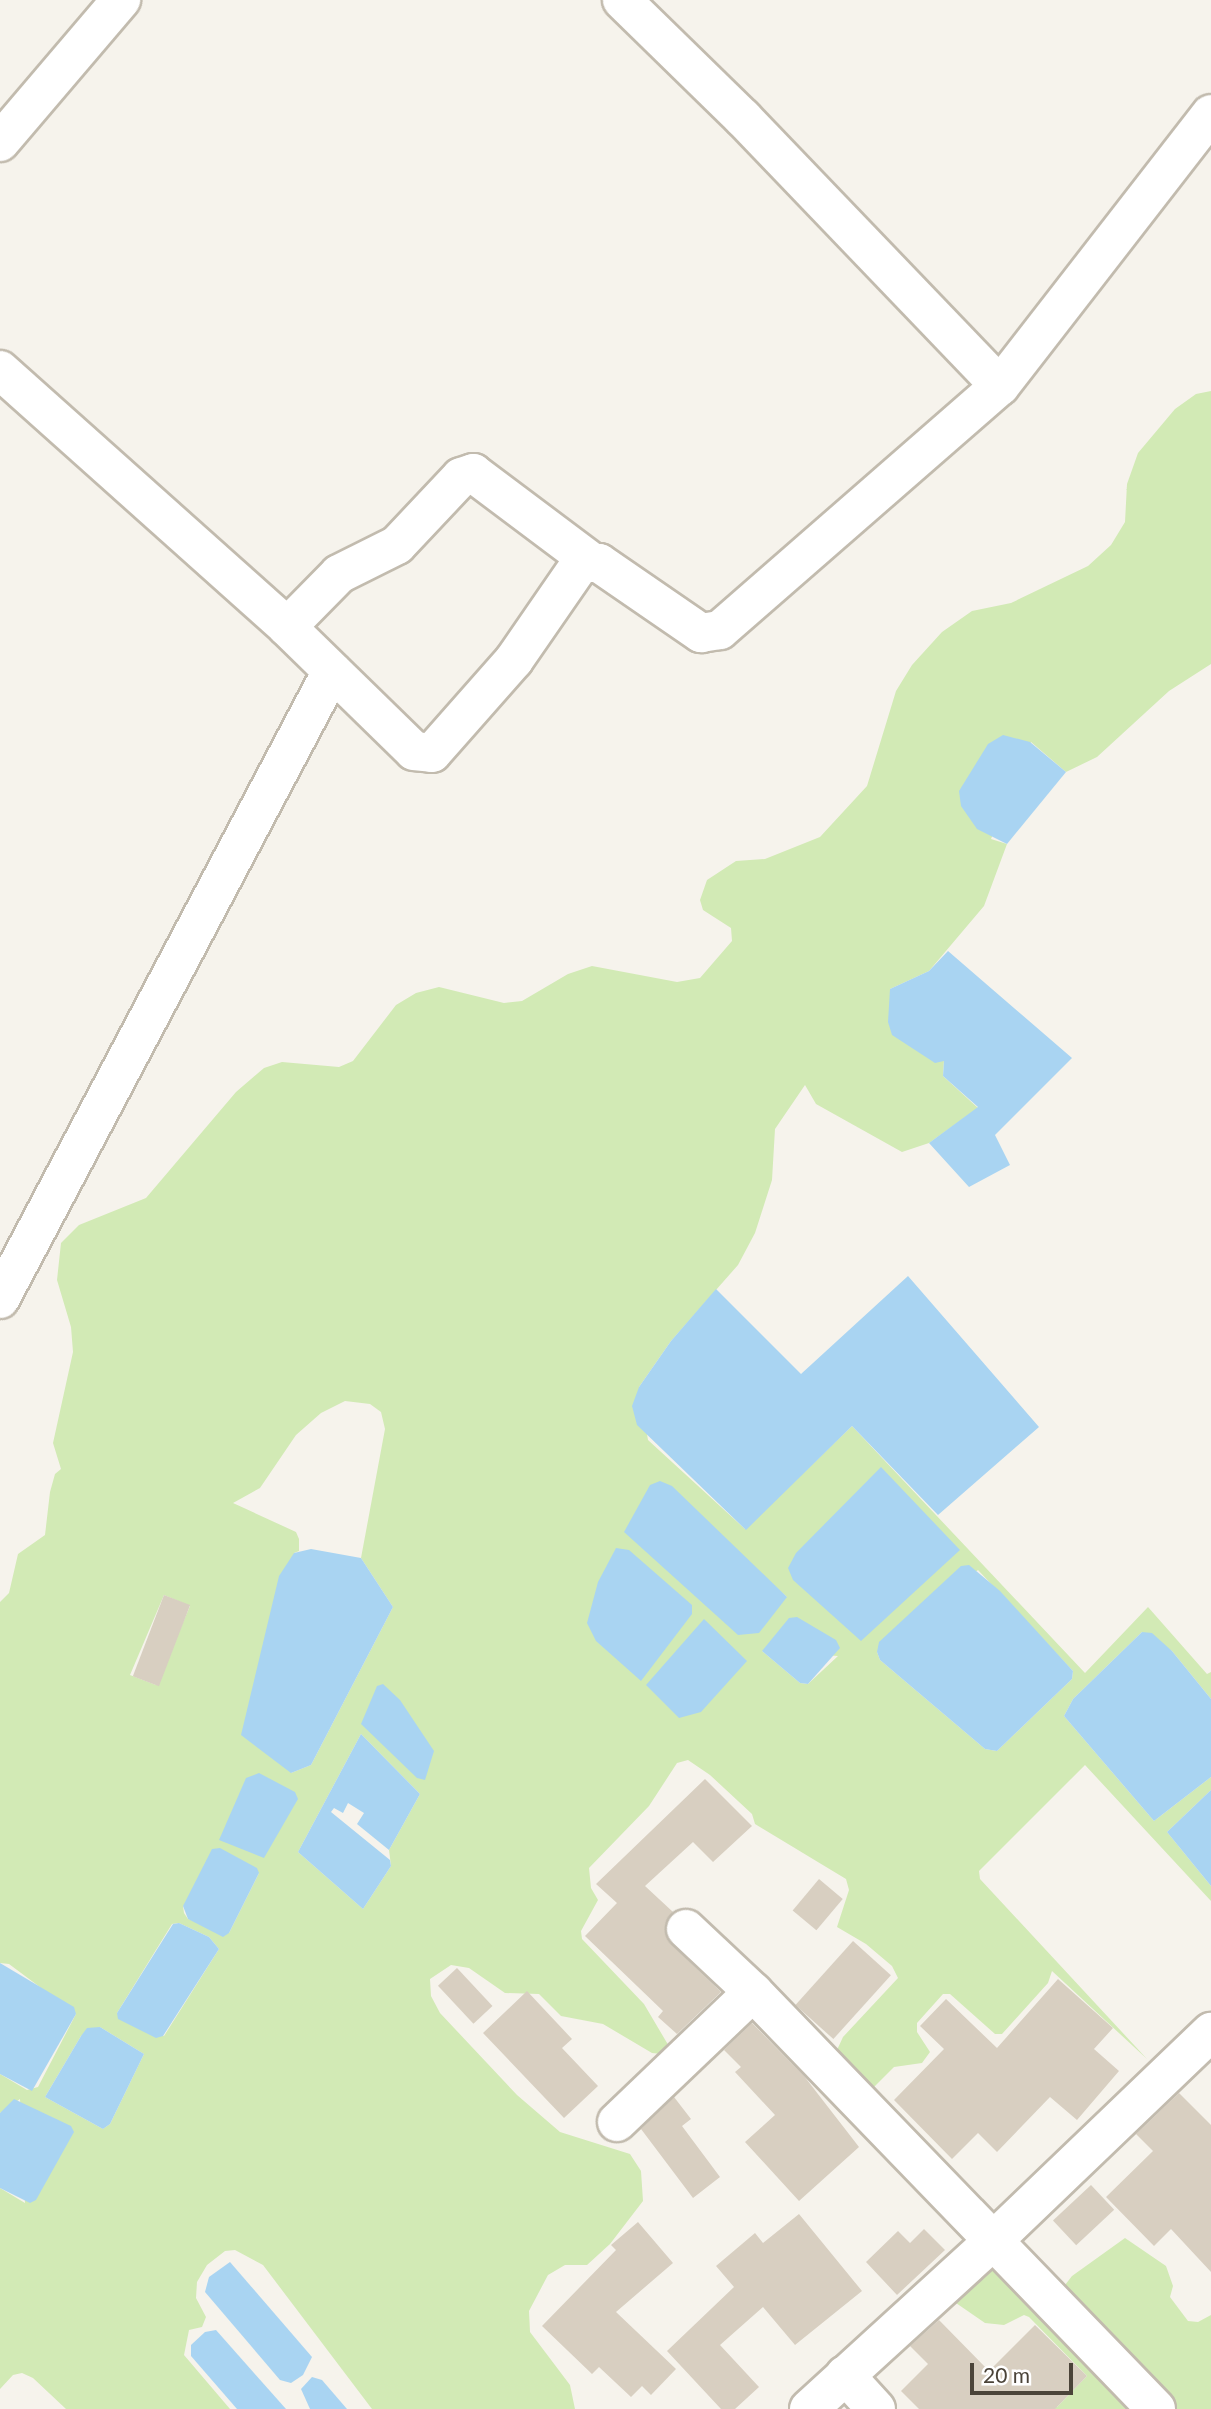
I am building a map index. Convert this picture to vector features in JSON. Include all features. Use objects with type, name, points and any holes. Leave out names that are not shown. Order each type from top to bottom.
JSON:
[{"type":"street","points":[[0,142],[121,0]]},
{"type":"street","points":[[622,0],[743,118],[1000,386]]},
{"type":"street","points":[[287,627],[339,574],[397,545],[461,477],[473,473],[589,560],[701,633],[712,634],[1000,386],[1211,114]]},
{"type":"street","points":[[0,370],[287,627],[414,751],[432,753],[514,660],[581,563],[589,560]]},
{"type":"street","points":[[0,1299],[332,671]]},
{"type":"street","points":[[685,1929],[753,1992],[1156,2409]]},
{"type":"street","points":[[617,2122],[753,1992]]},
{"type":"street","points":[[809,2409],[994,2240],[1211,2032]]},
{"type":"street","points":[[845,2375],[876,2409]]},
{"type":"green space","points":[[1211,391],[1211,664],[1169,691],[1097,757],[1066,772],[1031,742],[991,839],[1007,844],[984,906],[929,971],[890,989],[944,1060],[943,1076],[978,1108],[929,1143],[902,1152],[816,1104],[805,1085],[775,1129],[772,1180],[755,1233],[738,1265],[671,1341],[639,1387],[648,1440],[745,1529],[852,1426],[1085,1673],[1148,1607],[1207,1674],[1211,1672],[1211,1699],[1172,1651],[1142,1632],[1073,1699],[1064,1716],[1154,1821],[1211,1777],[1211,1790],[1167,1832],[1211,1886],[1211,1901],[1085,1765],[979,1871],[980,1879],[1147,2059],[1052,1971],[1048,1983],[1002,2034],[995,2034],[950,1994],[943,1994],[917,2023],[917,2032],[930,2052],[922,2063],[894,2067],[874,2087],[864,2086],[839,2059],[837,2050],[843,2037],[898,1978],[892,1966],[866,1944],[837,1927],[849,1890],[846,1879],[755,1824],[752,1814],[710,1775],[688,1760],[677,1763],[649,1806],[589,1868],[591,1888],[598,1900],[581,1931],[582,1939],[644,2004],[670,2048],[662,2054],[652,2053],[603,2024],[561,2016],[539,1994],[505,1993],[469,1968],[451,1965],[430,1979],[431,1996],[440,2013],[517,2095],[560,2132],[630,2154],[641,2171],[643,2201],[610,2244],[587,2265],[565,2265],[548,2275],[529,2311],[530,2332],[570,2385],[575,2409],[372,2409],[263,2265],[235,2250],[225,2251],[207,2265],[197,2282],[196,2298],[206,2317],[202,2327],[189,2330],[184,2355],[230,2409],[66,2409],[33,2378],[22,2373],[13,2375],[0,2389],[0,2188],[25,2203],[20,2099],[0,2113],[0,2074],[27,2090],[38,2087],[76,2014],[9,1964],[0,1963],[0,1602],[9,1593],[18,1554],[45,1535],[50,1492],[55,1474],[61,1469],[53,1443],[73,1352],[71,1327],[57,1280],[61,1243],[79,1225],[146,1198],[236,1092],[264,1068],[282,1062],[339,1067],[353,1061],[396,1005],[416,993],[439,987],[504,1003],[522,1001],[568,974],[592,966],[677,982],[700,978],[732,941],[731,928],[703,910],[700,900],[707,880],[736,861],[765,859],[820,837],[867,786],[896,691],[912,665],[942,632],[972,611],[1011,603],[1088,566],[1111,545],[1125,522],[1127,484],[1138,453],[1175,409],[1196,394]],"holes":[[[345,1401],[370,1404],[381,1412],[385,1429],[361,1558],[393,1607],[311,1765],[291,1773],[294,1553],[299,1551],[299,1539],[296,1532],[233,1503],[260,1488],[296,1435],[321,1413]],[[652,1554],[748,1562],[787,1597],[671,1569]],[[978,1570],[1073,1671],[1072,1679],[997,1751],[985,1749],[880,1660],[877,1652]],[[164,1595],[190,1606],[156,1685],[130,1675]],[[762,1651],[838,1656],[808,1684],[800,1683]],[[361,1734],[420,1794],[389,1850],[391,1866],[363,1909],[298,1852]],[[259,1873],[229,1933],[188,1919],[183,1906]],[[179,1923],[209,1937],[219,1949],[164,2036],[117,2013],[172,1924]],[[100,2027],[144,2054],[110,2124],[103,2129],[45,2097],[81,2036]]]},
{"type":"green space","points":[[1125,2238],[1166,2266],[1173,2286],[1170,2297],[1188,2321],[1198,2322],[1211,2315],[1211,2409],[1169,2409],[1066,2299],[1065,2285],[1072,2276]]},
{"type":"green space","points":[[993,2250],[1139,2409],[1008,2409],[1057,2407],[1087,2376],[1029,2317],[1024,2315],[1004,2325],[985,2323],[956,2303],[956,2294]]},
{"type":"water","points":[[1003,735],[1030,742],[1066,772],[1007,844],[977,829],[961,806],[959,791],[988,744]]},
{"type":"water","points":[[948,951],[1072,1058],[995,1135],[1010,1165],[969,1187],[929,1143],[978,1107],[943,1076],[944,1061],[935,1063],[892,1035],[888,1022],[890,989],[929,971]]},
{"type":"water","points":[[908,1276],[1039,1427],[938,1515],[852,1426],[746,1530],[637,1425],[632,1406],[639,1387],[671,1341],[716,1289],[801,1374]]},
{"type":"water","points":[[881,1467],[960,1550],[861,1641],[793,1580],[788,1568],[796,1553]]},
{"type":"water","points":[[660,1481],[672,1486],[787,1597],[759,1633],[738,1635],[624,1532],[650,1485]]},
{"type":"water","points":[[616,1548],[629,1550],[692,1605],[692,1614],[641,1681],[596,1641],[587,1623],[598,1582]]},
{"type":"water","points":[[311,1549],[361,1558],[393,1607],[311,1765],[291,1773],[241,1735],[279,1576],[294,1553]]},
{"type":"water","points":[[969,1565],[1000,1591],[1073,1671],[1072,1679],[997,1751],[985,1749],[880,1660],[877,1652],[879,1642],[961,1566]]},
{"type":"water","points":[[797,1617],[836,1640],[840,1648],[808,1684],[800,1683],[762,1651],[789,1618]]},
{"type":"water","points":[[704,1619],[747,1661],[701,1712],[679,1718],[646,1685]]},
{"type":"water","points":[[1142,1632],[1152,1633],[1172,1651],[1211,1699],[1211,1777],[1154,1821],[1064,1716],[1073,1699]]},
{"type":"water","points":[[383,1684],[400,1700],[434,1751],[425,1780],[417,1778],[361,1724],[377,1686]]},
{"type":"water","points":[[361,1734],[420,1794],[389,1850],[357,1824],[364,1813],[348,1803],[343,1813],[334,1808],[331,1812],[390,1860],[391,1866],[363,1909],[298,1852]]},
{"type":"water","points":[[259,1773],[295,1792],[298,1799],[264,1858],[219,1840],[246,1778]]},
{"type":"water","points":[[1211,1790],[1211,1886],[1167,1832]]},
{"type":"water","points":[[220,1848],[257,1868],[259,1873],[229,1933],[223,1937],[188,1919],[183,1906],[212,1849]]},
{"type":"water","points":[[179,1923],[209,1937],[219,1949],[163,2036],[156,2038],[118,2019],[117,2013],[173,1924]]},
{"type":"water","points":[[0,1963],[74,2007],[76,2014],[32,2091],[0,2074]]},
{"type":"water","points":[[100,2027],[144,2054],[110,2124],[103,2129],[45,2097],[87,2028]]},
{"type":"water","points":[[14,2099],[71,2126],[74,2132],[36,2200],[30,2203],[0,2188],[0,2113]]},
{"type":"water","points":[[230,2262],[312,2357],[303,2375],[291,2383],[280,2380],[205,2292],[209,2277]]},
{"type":"water","points":[[216,2330],[286,2409],[237,2409],[191,2356],[191,2345],[205,2332]]},
{"type":"water","points":[[312,2377],[322,2380],[347,2409],[310,2409],[301,2389]]},
{"type":"building","points":[[164,1595],[190,1605],[159,1686],[133,1676]]},
{"type":"building","points":[[705,1779],[752,1826],[713,1862],[693,1842],[645,1886],[673,1912],[665,1925],[671,1944],[721,1992],[677,2034],[658,2017],[663,2011],[585,1936],[617,1903],[596,1884]]},
{"type":"building","points":[[819,1879],[843,1899],[816,1930],[793,1910]]},
{"type":"building","points":[[853,1941],[891,1975],[833,2039],[795,2005]]},
{"type":"building","points":[[457,1968],[492,2006],[473,2024],[438,1986]]},
{"type":"building","points":[[1058,1979],[1113,2028],[1094,2049],[1119,2071],[1077,2120],[1050,2097],[997,2152],[978,2133],[952,2159],[894,2100],[944,2049],[920,2026],[946,1999],[997,2048]]},
{"type":"building","points":[[527,1991],[572,2039],[562,2048],[598,2086],[564,2118],[483,2033]]},
{"type":"building","points":[[752,2023],[804,2076],[859,2147],[799,2201],[745,2142],[775,2115],[735,2072],[741,2067],[724,2050]]},
{"type":"building","points":[[1179,2093],[1211,2125],[1211,2272],[1171,2229],[1154,2246],[1106,2197],[1153,2151],[1136,2134]]},
{"type":"building","points":[[674,2097],[691,2119],[682,2126],[720,2177],[693,2198],[641,2129]]},
{"type":"building","points":[[1091,2185],[1114,2210],[1076,2245],[1053,2220]]},
{"type":"building","points":[[799,2214],[862,2291],[795,2345],[763,2307],[720,2345],[759,2387],[735,2409],[721,2409],[667,2351],[734,2287],[716,2266],[755,2233],[763,2243]]},
{"type":"building","points":[[638,2222],[673,2263],[616,2312],[676,2369],[651,2395],[642,2386],[631,2397],[599,2367],[592,2374],[542,2326],[616,2250],[611,2245]]},
{"type":"building","points":[[924,2229],[945,2250],[897,2295],[866,2262],[898,2231],[910,2243]]},
{"type":"building","points":[[939,2320],[989,2371],[1035,2325],[1087,2376],[1055,2409],[919,2409],[901,2391],[928,2364],[910,2346]]}]
